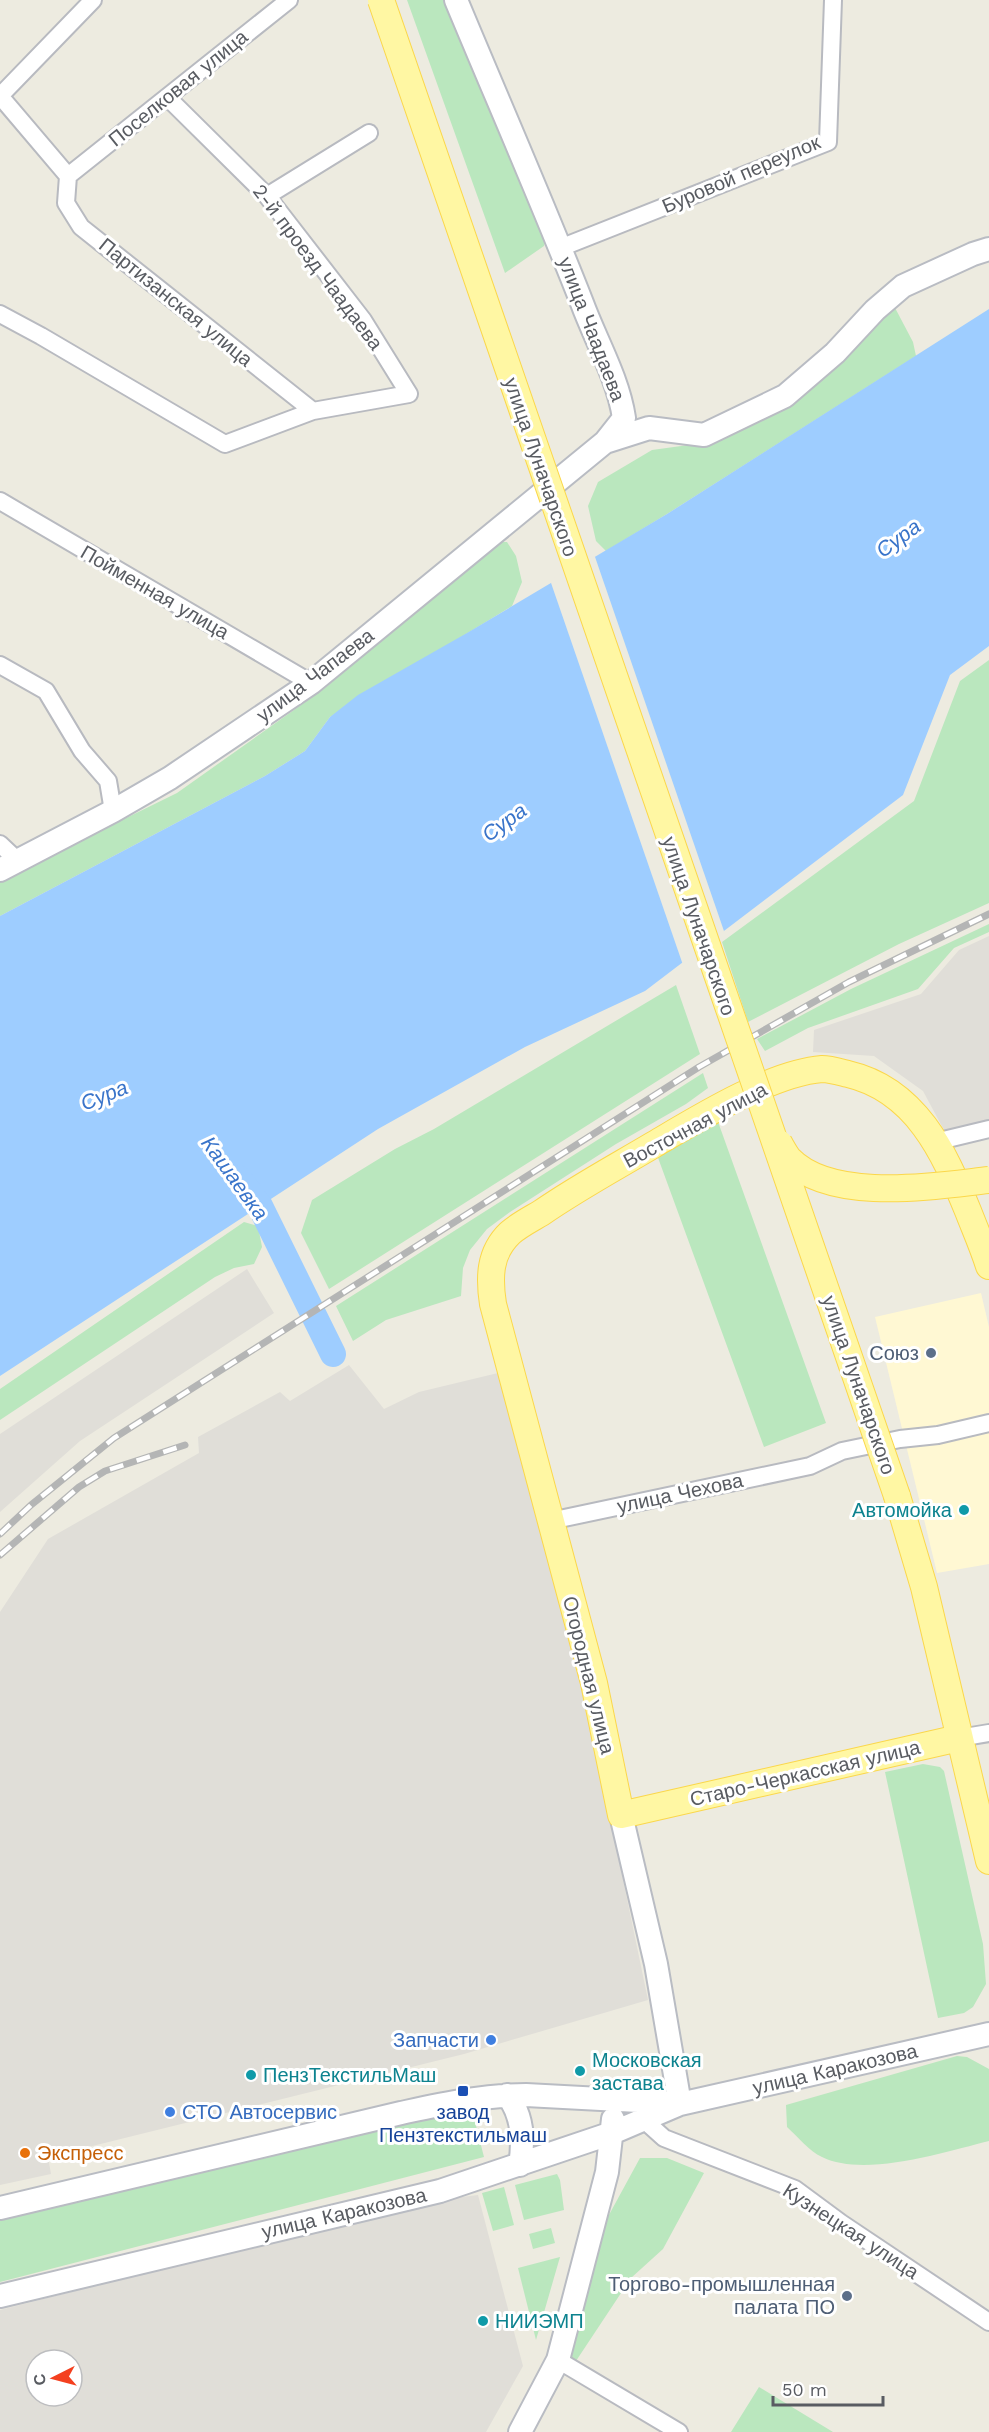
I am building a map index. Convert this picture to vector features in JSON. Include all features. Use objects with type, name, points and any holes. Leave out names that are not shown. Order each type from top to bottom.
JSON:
[{"type":"main road","name":"улица Луначарского","points":[[381,0],[897,1496],[924,1587],[989,1861]]},
{"type":"main road","name":"улица Чаадаева","points":[[456,0],[620,393],[624,418],[605,442]]},
{"type":"main road","points":[[605,442],[649,428],[704,435],[785,396],[835,353],[875,310],[903,286],[989,249]]},
{"type":"main road","name":"улица Чапаева","points":[[9,866],[170,778],[311,683],[605,442]]},
{"type":"main road","name":"Восточная улица","points":[[498,1251],[510,1233],[559,1200],[707,1113],[780,1079],[822,1069],[846,1073],[872,1082],[891,1091],[915,1113],[935,1142],[985,1239]]},
{"type":"main road","points":[[770,1130],[789,1159],[817,1177],[848,1186],[901,1188],[989,1180]]},
{"type":"main road","name":"Огородная улица","points":[[498,1251],[490,1271],[493,1304],[594,1683],[621,1815],[658,1975],[680,2104]]},
{"type":"main road","name":"Старо-Черкасская улица","points":[[621,1815],[959,1738]]},
{"type":"main road","name":"улица Каракозова","points":[[0,2296],[440,2191],[612,2133],[680,2104],[989,2034]]},
{"type":"main road","points":[[507,2095],[518,2111],[523,2149],[520,2165]]},
{"type":"main road","name":"улица Каракозова","points":[[0,2208],[463,2100],[507,2095],[680,2104]]},
{"type":"main road","points":[[520,2432],[558,2360],[607,2172],[613,2114],[605,2099]]},
{"type":"street","points":[[68,176],[0,96],[93,0]]},
{"type":"street","name":"Поселковая улица","points":[[68,176],[289,0]]},
{"type":"street","name":"Буровой переулок","points":[[560,248],[828,142],[832,0]]},
{"type":"street","name":"2-й проезд Чаадаева","points":[[167,97],[267,196],[363,320],[409,394],[313,411]]},
{"type":"street","points":[[267,196],[369,133]]},
{"type":"street","name":"Партизанская улица","points":[[68,176],[66,203],[81,227],[313,411]]},
{"type":"street","points":[[0,314],[225,444],[313,411]]},
{"type":"street","name":"Пойменная улица","points":[[0,501],[311,683]]},
{"type":"street","points":[[0,665],[46,691],[82,751],[108,781],[113,811]]},
{"type":"street","points":[[0,844],[9,866]]},
{"type":"street","points":[[935,1142],[989,1129]]},
{"type":"street","name":"улица Чехова","points":[[550,1521],[810,1466],[842,1451],[989,1424]]},
{"type":"street","name":"Старо-Черкасская улица","points":[[959,1738],[989,1732]]},
{"type":"street","name":"Кузнецкая улица","points":[[644,2120],[664,2138],[795,2189],[841,2223],[989,2322]]},
{"type":"street","points":[[558,2360],[679,2432]]},
{"type":"shaded area","points":[[989,936],[989,1122],[945,1132],[923,1091],[874,1056],[813,1052],[814,1030],[921,994],[959,950]]},
{"type":"shaded area","points":[[247,1269],[274,1313],[80,1441],[0,1512],[0,1434]]},
{"type":"shaded area","points":[[981,1293],[989,1327],[989,1564],[937,1573],[875,1317]]},
{"type":"shaded area","points":[[349,1365],[384,1409],[419,1392],[498,1373],[581,1677],[648,2000],[464,2054],[48,2157],[51,2174],[0,2185],[0,1612],[48,1539],[199,1453],[198,1437],[280,1392],[290,1401]]},
{"type":"shaded area","points":[[478,2195],[523,2366],[486,2432],[0,2432],[0,2310],[430,2201]]},
{"type":"green space","points":[[407,0],[448,0],[547,234],[544,246],[505,273]]},
{"type":"green space","points":[[893,304],[913,342],[916,356],[606,551],[596,541],[588,506],[598,482],[652,450],[703,443]]},
{"type":"green space","points":[[495,542],[507,542],[516,556],[522,582],[512,606],[330,717],[305,751],[265,776],[0,916],[0,880],[177,793],[325,688]]},
{"type":"green space","points":[[989,660],[989,903],[899,944],[748,1022],[722,942],[914,801],[960,681]]},
{"type":"green space","points":[[989,924],[989,932],[954,948],[918,989],[808,1028],[765,1051],[757,1039],[851,989]]},
{"type":"green space","points":[[676,985],[700,1054],[329,1289],[301,1233],[312,1200]]},
{"type":"green space","points":[[703,1073],[708,1088],[686,1104],[616,1144],[487,1229],[470,1250],[463,1268],[461,1296],[386,1320],[353,1341],[336,1306]]},
{"type":"green space","points":[[717,1119],[826,1423],[764,1447],[657,1155]]},
{"type":"green space","points":[[244,1222],[258,1226],[262,1247],[254,1264],[234,1268],[215,1277],[0,1420],[0,1389]]},
{"type":"green space","points":[[923,1764],[940,1767],[944,1771],[983,1944],[986,1984],[973,2007],[964,2013],[938,2018],[885,1772]]},
{"type":"green space","points":[[957,2056],[967,2057],[989,2069],[989,2141],[905,2161],[860,2165],[839,2163],[822,2157],[808,2148],[787,2127],[786,2105]]},
{"type":"green space","points":[[472,2110],[484,2157],[0,2282],[0,2212],[399,2119]]},
{"type":"green space","points":[[640,2158],[667,2158],[704,2173],[663,2249],[631,2278],[574,2364],[564,2355],[598,2235]]},
{"type":"green space","points":[[557,2174],[564,2210],[524,2220],[515,2185]]},
{"type":"green space","points":[[504,2187],[514,2225],[493,2231],[482,2193]]},
{"type":"green space","points":[[551,2228],[555,2243],[533,2249],[529,2234]]},
{"type":"green space","points":[[560,2257],[536,2340],[518,2268]]},
{"type":"green space","points":[[759,2387],[833,2432],[731,2432]]},
{"type":"water","name":"Сура","points":[[989,309],[989,646],[950,675],[903,795],[645,991],[525,1047],[378,1129],[0,1376],[0,916],[265,776],[305,751],[330,717],[358,695],[667,514]]},
{"type":"pier","points":[[594,554],[725,934],[683,965],[550,580]]},
{"type":"waterway","name":"Кашаевка","points":[[238,1178],[260,1206],[333,1354]]},
{"type":"railway","points":[[0,1534],[31,1505],[114,1438],[699,1067],[849,982],[989,914]]},
{"type":"railway","points":[[0,1555],[79,1487],[105,1471],[185,1445]]},
{"type":"place","name":"Союз","points":[[931,1353]]},
{"type":"place","name":"Автомойка","points":[[964,1510]]},
{"type":"place","name":"Запчасти","points":[[491,2040]]},
{"type":"place","name":"Московская застава","points":[[580,2071]]},
{"type":"place","name":"ПензТекстильМаш","points":[[251,2075]]},
{"type":"place","name":"завод Пензтекстильмаш","points":[[463,2091]]},
{"type":"place","name":"СТО Автосервис","points":[[170,2112]]},
{"type":"place","name":"Экспресс","points":[[25,2153]]},
{"type":"place","name":"Торгово-промышленная палата ПО","points":[[847,2296]]},
{"type":"place","name":"НИИЭМП","points":[[483,2321]]}]
